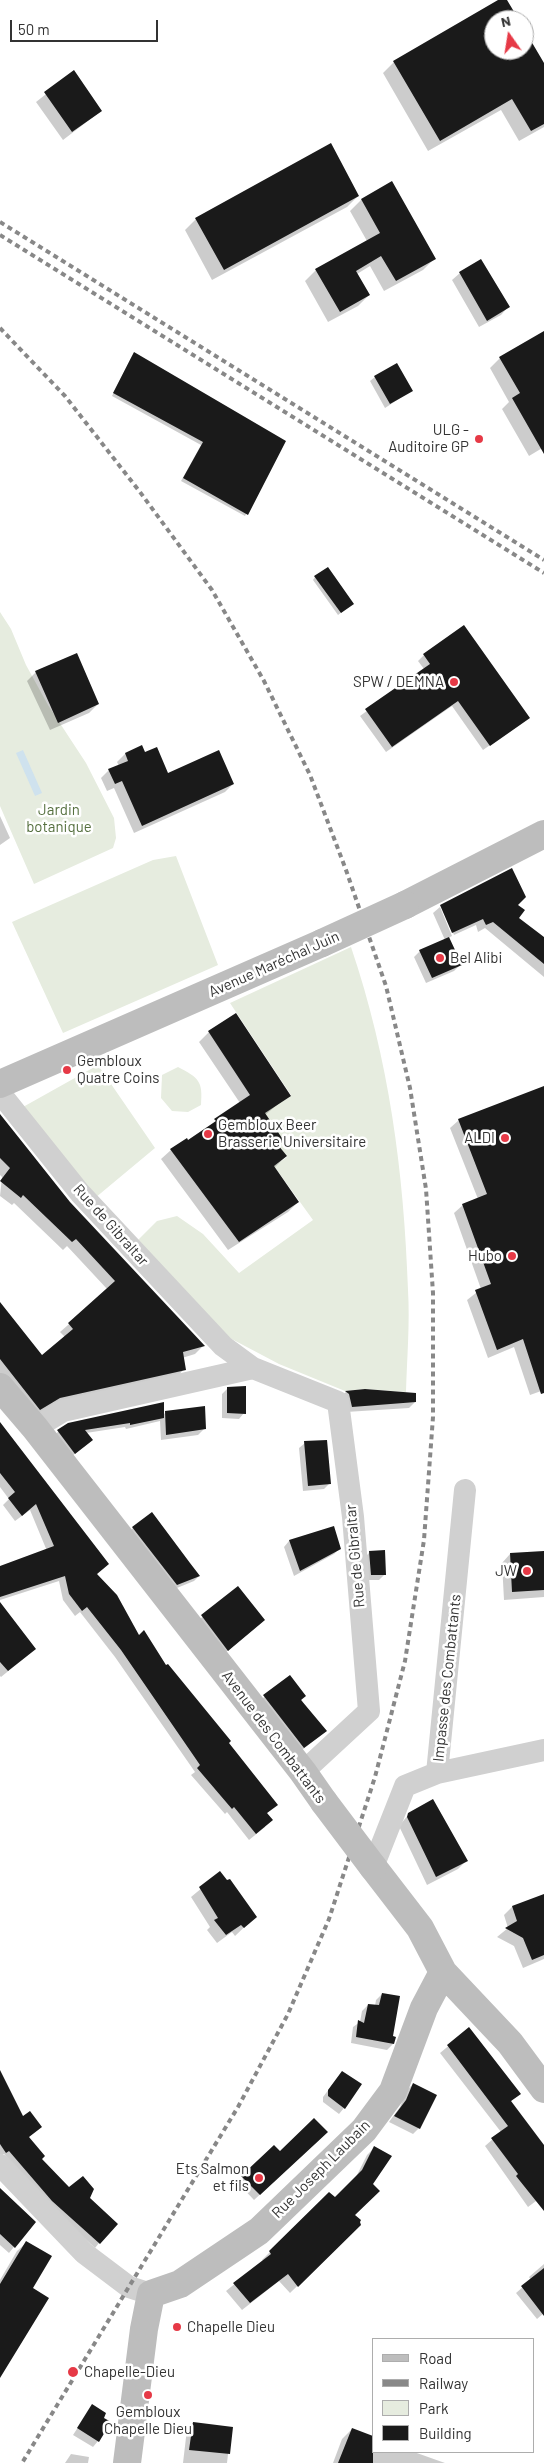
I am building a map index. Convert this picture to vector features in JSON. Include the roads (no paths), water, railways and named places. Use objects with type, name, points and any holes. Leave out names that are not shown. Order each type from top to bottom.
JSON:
[{"type":"street","name":"Avenue Maréchal Juin","points":[[0,1084],[405,905],[544,834]]},
{"type":"street","name":"Rue de Gibraltar","points":[[0,1093],[87,1200],[222,1346],[253,1368],[338,1402],[350,1498],[369,1712],[303,1772]]},
{"type":"street","points":[[35,1428],[63,1411],[253,1368]]},
{"type":"street","name":"Avenue des Combattants","points":[[1,1390],[35,1428],[303,1772],[420,1928],[443,1972],[510,2043],[544,2088]]},
{"type":"street","name":"Impasse des Combattants","points":[[373,1867],[405,1786],[437,1773],[465,1490]]},
{"type":"street","points":[[437,1773],[544,1750]]},
{"type":"street","name":"Rue Joseph Laubain","points":[[140,2291],[180,2284],[259,2231],[364,2130],[393,2091],[424,2008],[443,1972]]},
{"type":"street","points":[[0,2165],[84,2253],[140,2291],[144,2329],[127,2463]]},
{"type":"water","points":[[23,750],[42,793],[35,796],[16,753]]},
{"type":"railway","points":[[0,222],[544,560]]},
{"type":"railway","points":[[0,235],[544,573]]},
{"type":"railway","points":[[0,328],[65,396],[140,492],[212,590],[264,681],[310,775],[346,870],[386,986],[410,1088],[426,1189],[433,1293],[433,1417],[424,1540],[405,1661],[375,1777],[329,1919],[288,2014],[238,2107],[22,2463]]},
{"type":"place","name":"ULG - Auditoire GP","points":[[479,439]]},
{"type":"place","name":"SPW / DEMNA","points":[[454,682]]},
{"type":"place","name":"Bel Alibi","points":[[440,958]]},
{"type":"place","name":"Gembloux Quatre Coins","points":[[67,1070]]},
{"type":"place","name":"Gembloux Beer Brasserie Universitaire","points":[[208,1134]]},
{"type":"place","name":"ALDI","points":[[505,1138]]},
{"type":"place","name":"Hubo","points":[[512,1256]]},
{"type":"place","name":"JW","points":[[527,1571]]},
{"type":"place","name":"Ets Salmon et fils","points":[[259,2178]]},
{"type":"place","name":"Chapelle Dieu","points":[[177,2327]]},
{"type":"place","name":"Chapelle-Dieu","points":[[73,2372]]},
{"type":"place","name":"Gembloux Chapelle Dieu","points":[[148,2395]]},
{"type":"park label","name":"Jardin botanique","points":[[59,818]]}]
